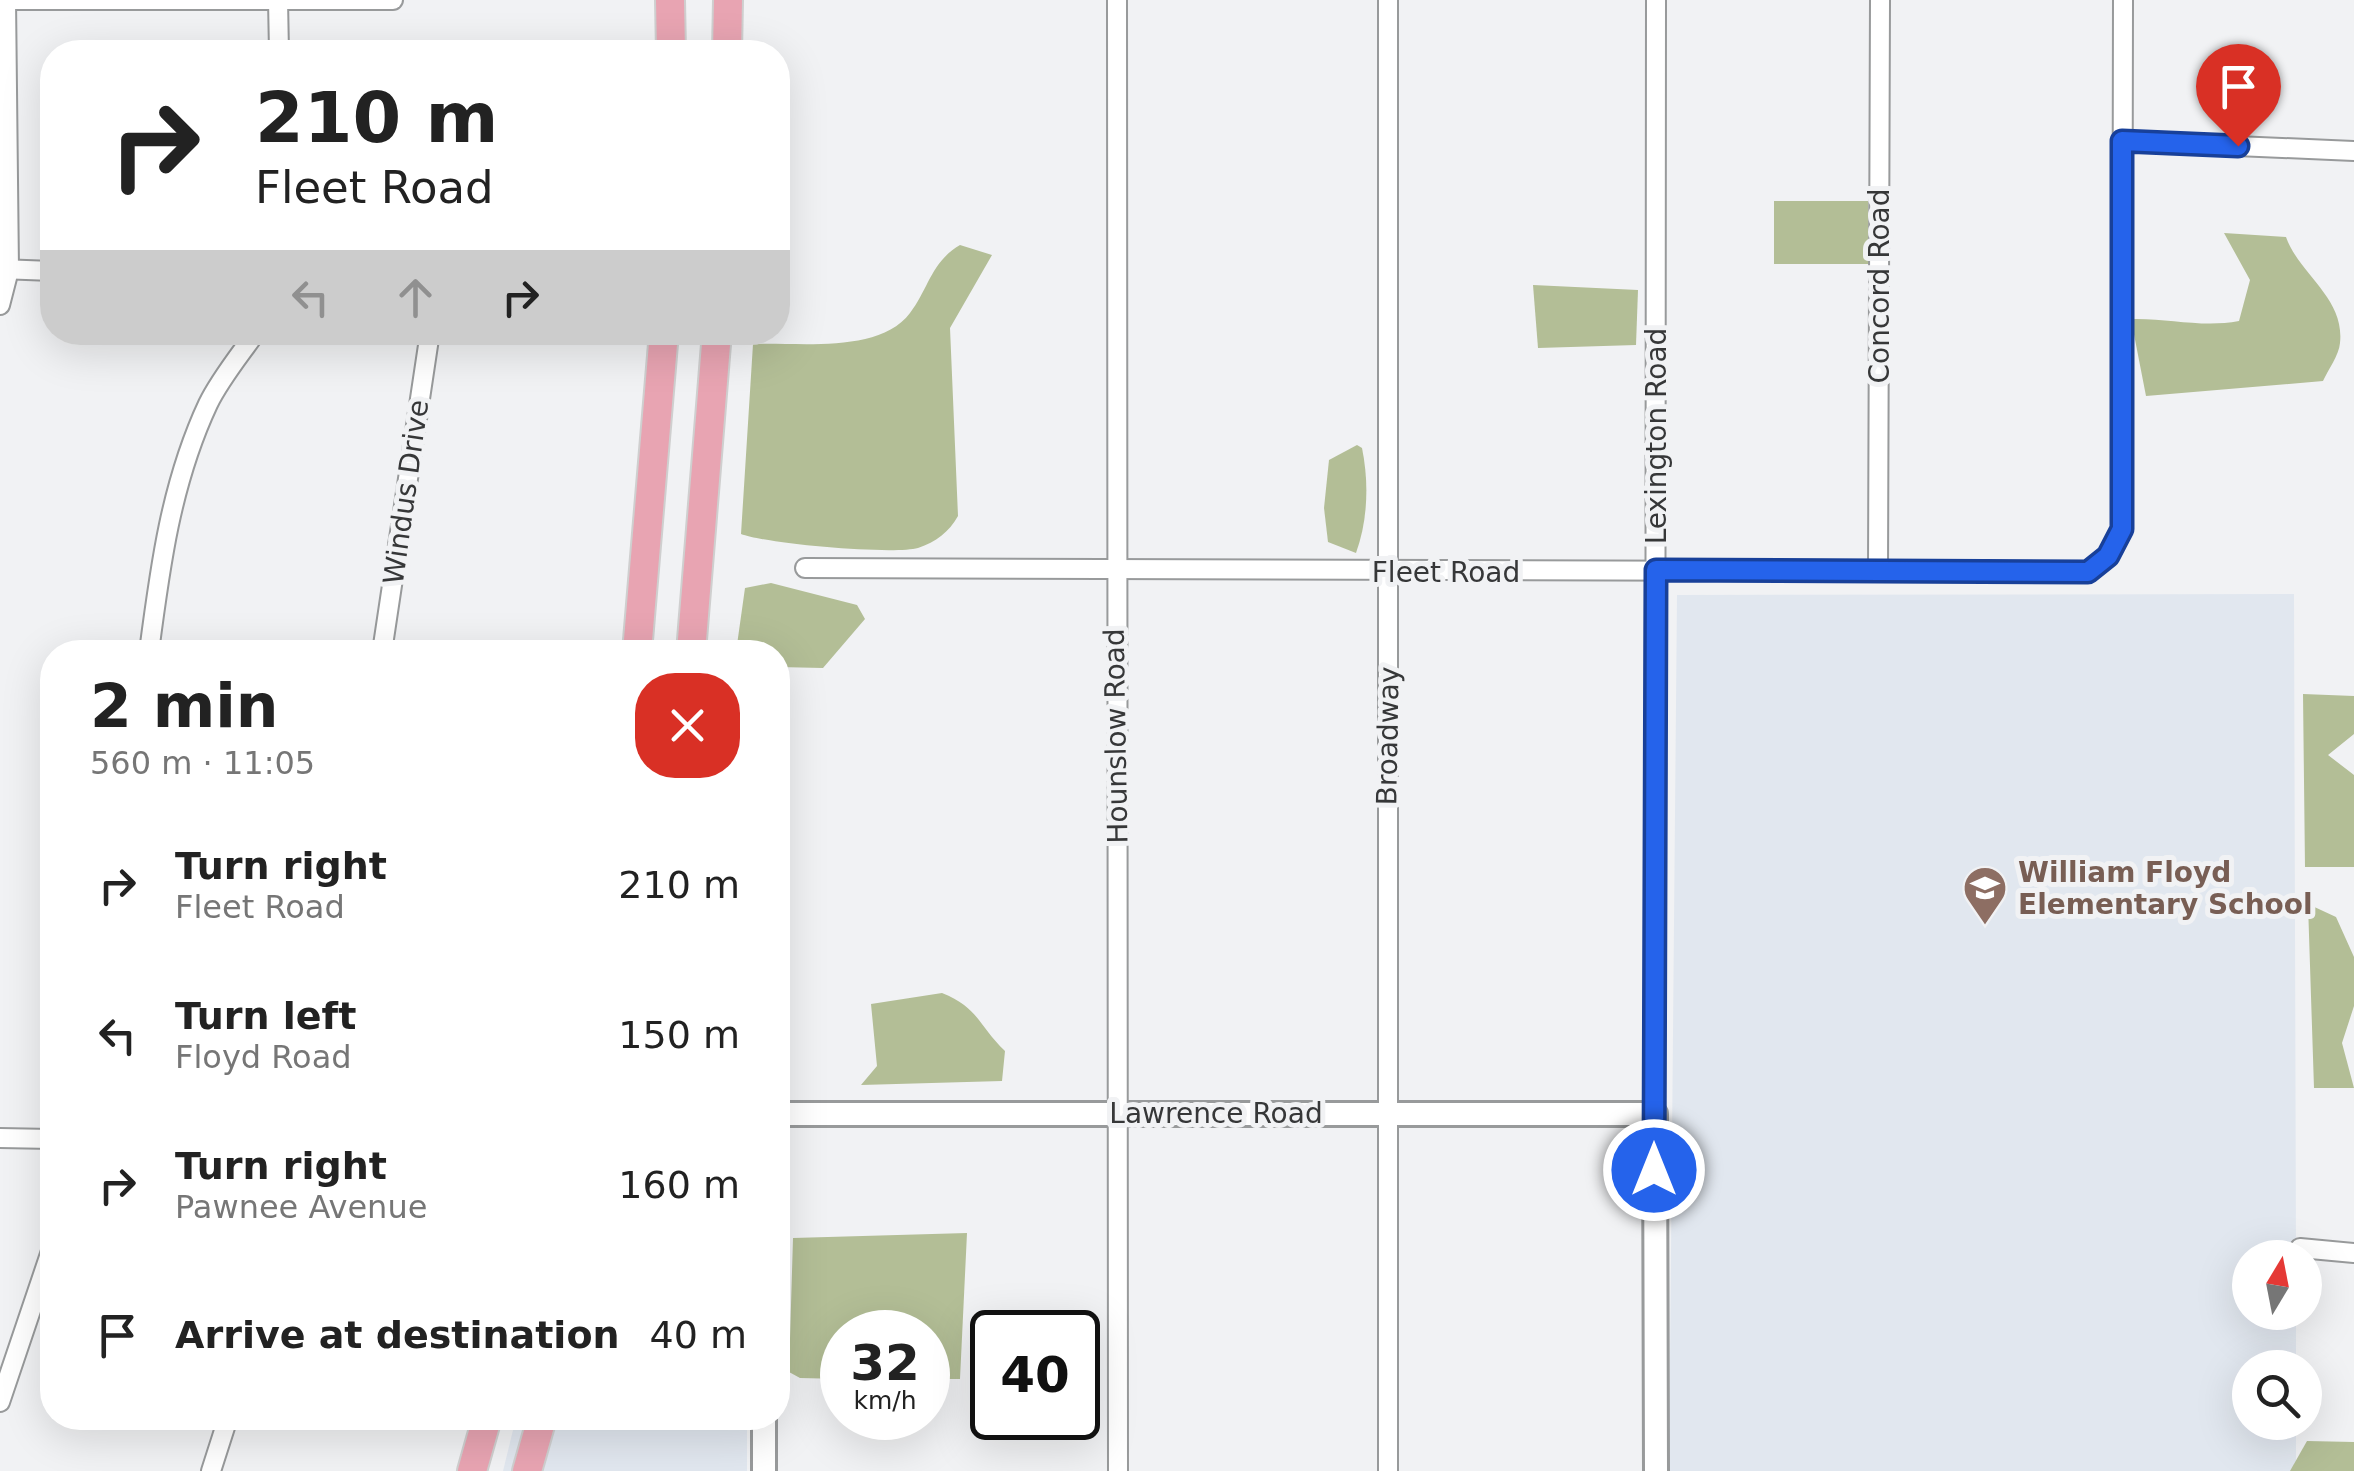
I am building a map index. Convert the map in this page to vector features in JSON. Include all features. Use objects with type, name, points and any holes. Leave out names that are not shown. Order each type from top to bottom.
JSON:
[{"type":"highway","points":[[670,0],[670,40]]},
{"type":"highway","points":[[726,40],[728,0]]},
{"type":"highway","points":[[638,640],[663,345]]},
{"type":"highway","points":[[692,640],[716,345]]},
{"type":"highway","points":[[472,1471],[483,1430]]},
{"type":"highway","points":[[527,1471],[539,1430]]},
{"type":"street","points":[[0,305],[5,270],[4,0],[393,0]]},
{"type":"street","points":[[278,0],[279,40]]},
{"type":"street","name":"Hounslow Road","points":[[1116,0],[1118,1471]]},
{"type":"street","name":"Broadway","points":[[1388,0],[1388,1471]]},
{"type":"street","name":"Lexington Road","points":[[1656,0],[1656,1471]]},
{"type":"street","name":"Concord Road","points":[[1878,572],[1880,0]]},
{"type":"street","points":[[2123,0],[2122,141],[2354,151]]},
{"type":"street","name":"Fleet Road","points":[[805,568],[2088,572],[2108,556],[2122,529],[2122,141]]},
{"type":"street","points":[[5,270],[40,271]]},
{"type":"street","points":[[150,640],[157,580],[180,473],[210,400],[247,345]]},
{"type":"street","name":"Windus Drive","points":[[384,640],[428,345]]},
{"type":"street","name":"Lawrence Road","points":[[790,1114],[1655,1114]]},
{"type":"street","points":[[0,1138],[40,1139]]},
{"type":"street","points":[[2322,1250],[2354,1252]]},
{"type":"street","points":[[0,1402],[40,1284]]},
{"type":"street","points":[[210,1471],[224,1430]]},
{"type":"street","points":[[764,1430],[764,1471]]},
{"type":"shaded area","name":"William Floyd Elementary School","points":[[2294,594],[2296,1240],[2232,1240],[2232,1330],[2296,1330],[2296,1350],[2232,1350],[2232,1440],[2296,1440],[2296,1461],[2354,1471],[1669,1471],[1677,595]]},
{"type":"shaded area","points":[[513,1430],[747,1430],[747,1471],[503,1471]]},
{"type":"green space","points":[[1774,201],[1868,201],[1869,264],[1774,264]]},
{"type":"green space","points":[[2224,233],[2286,237],[2336,313],[2340,343],[2336,357],[2323,381],[2146,396],[2131,319],[2239,321],[2250,280]]},
{"type":"green space","points":[[960,245],[992,255],[950,328],[958,516],[954,522],[931,543],[904,550],[802,545],[741,534],[753,345],[837,343],[879,335],[910,313],[936,267]]},
{"type":"green space","points":[[1533,285],[1638,290],[1636,345],[1538,348]]},
{"type":"green space","points":[[1357,445],[1362,448],[1366,487],[1365,514],[1356,553],[1328,542],[1324,508],[1329,460]]},
{"type":"green space","points":[[771,583],[857,605],[865,619],[823,668],[790,667],[790,640],[738,640],[745,588]]},
{"type":"green space","points":[[2303,694],[2354,696],[2354,734],[2328,755],[2354,775],[2354,867],[2305,867]]},
{"type":"green space","points":[[2308,904],[2336,917],[2354,957],[2354,1006],[2342,1043],[2354,1088],[2314,1088]]},
{"type":"green space","points":[[942,993],[971,1011],[1005,1051],[1002,1081],[861,1085],[877,1066],[871,1004]]},
{"type":"green space","points":[[967,1233],[960,1379],[950,1379],[950,1310],[820,1310],[820,1378],[800,1378],[790,1373],[793,1238]]},
{"type":"green space","points":[[2307,1441],[2354,1442],[2354,1471],[2290,1471]]},
{"type":"place","name":"William Floyd Elementary School","points":[[1985,926]]},
{"type":"route","points":[[1654,1170],[1656,570],[2088,572],[2108,556],[2122,529],[2122,141],[2238,146]]}]
